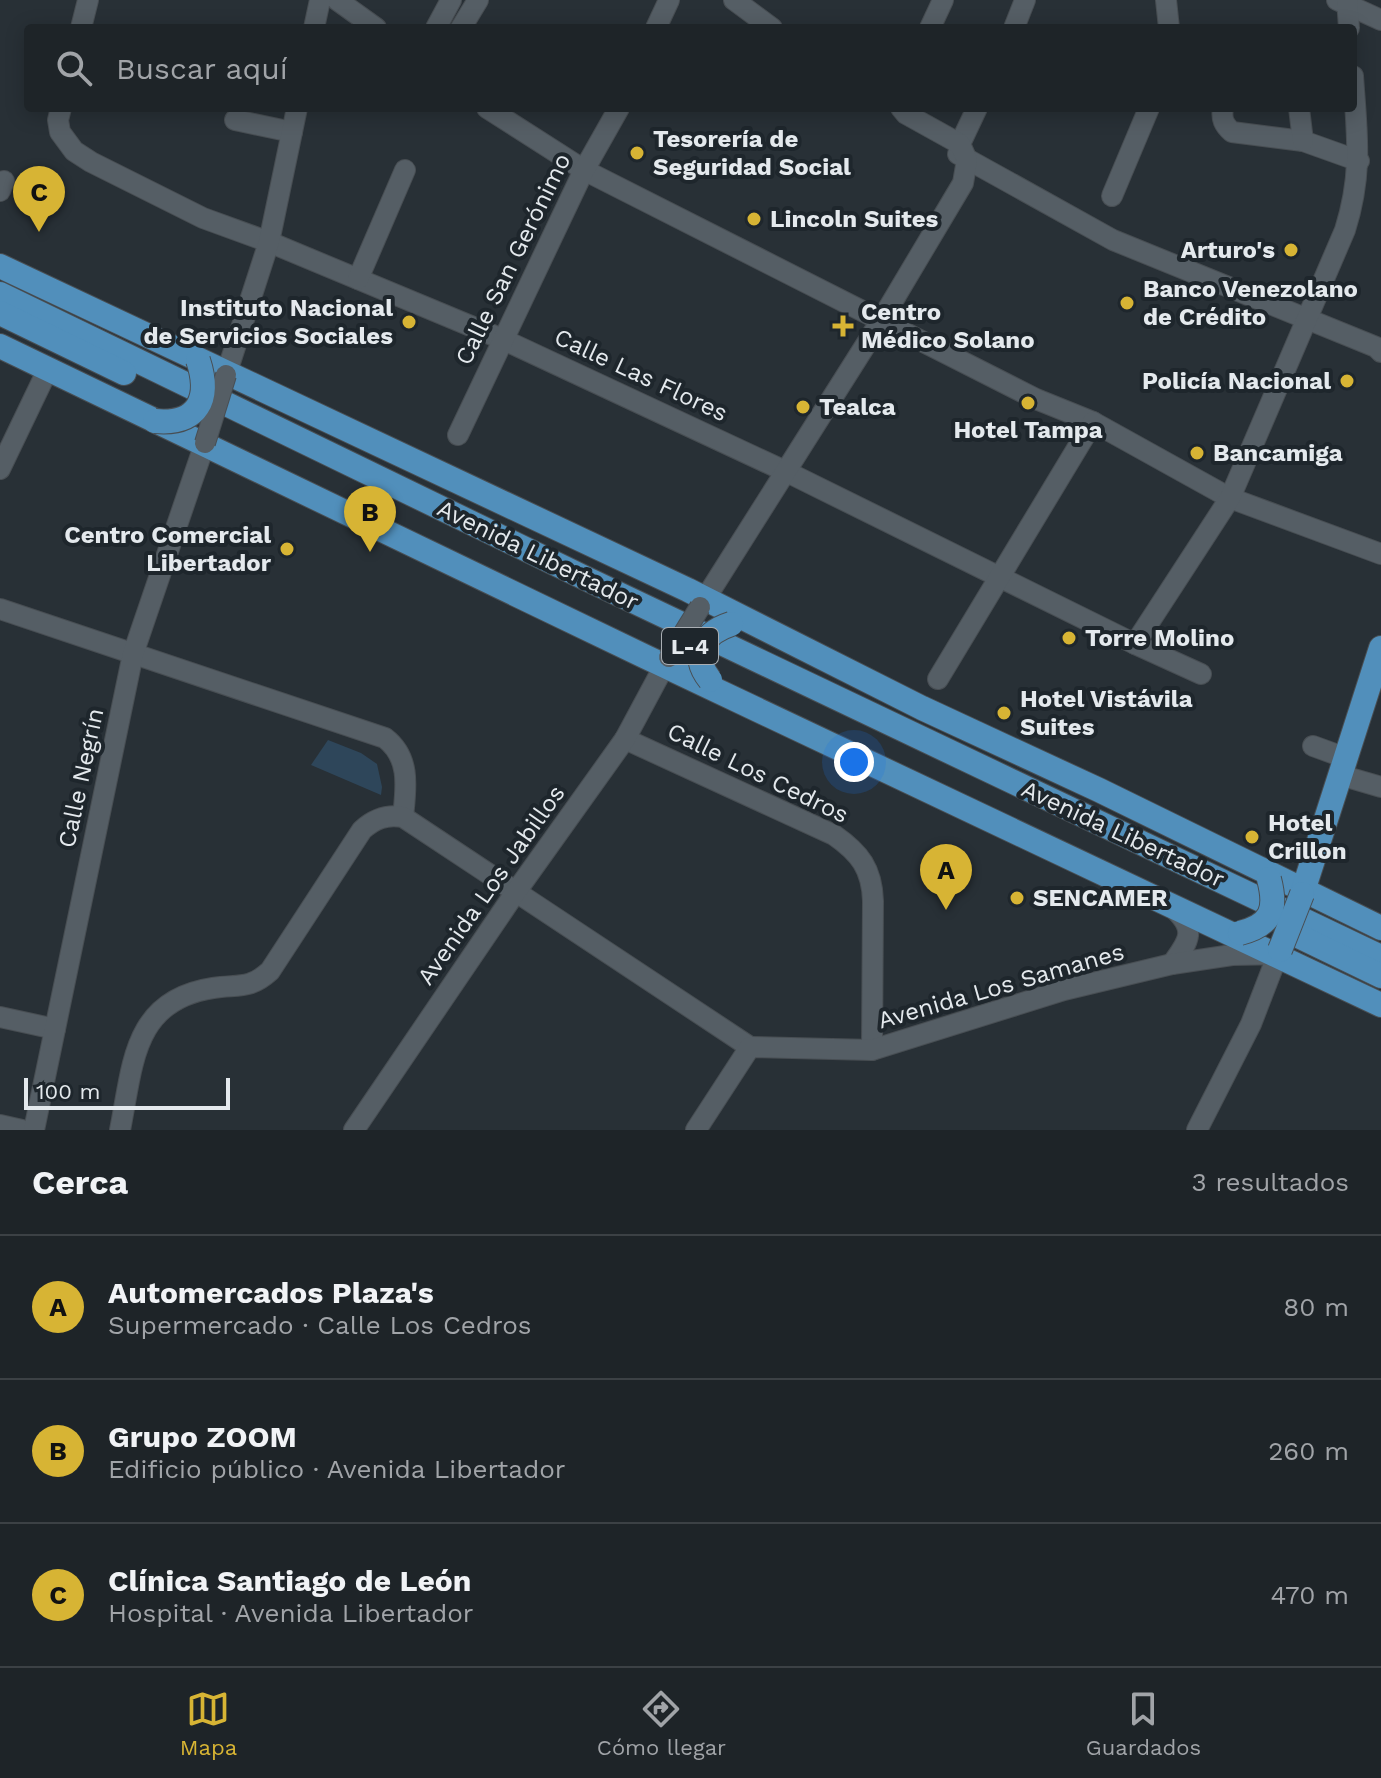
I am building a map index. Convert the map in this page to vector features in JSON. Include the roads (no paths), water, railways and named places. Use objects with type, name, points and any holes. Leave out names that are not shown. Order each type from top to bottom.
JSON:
[{"type":"main road","name":"Avenida Libertador","points":[[0,266],[741,624],[1381,928]]},
{"type":"main road","name":"Avenida Libertador","points":[[0,294],[601,586],[1381,957]]},
{"type":"main road","name":"Avenida Libertador","points":[[0,313],[1381,976]]},
{"type":"main road","name":"Avenida Libertador","points":[[0,346],[1279,952],[1381,1005]]},
{"type":"main road","points":[[155,421],[177,421],[191,415],[198,407],[203,382],[198,360]]},
{"type":"main road","name":"L-4","points":[[716,686],[700,663],[703,646],[713,632],[741,624]]},
{"type":"main road","points":[[1279,952],[1303,892],[1381,648]]},
{"type":"main road","points":[[1236,933],[1261,926],[1267,919],[1273,902],[1268,875]]},
{"type":"street","points":[[82,24],[88,0]]},
{"type":"street","points":[[315,24],[320,0]]},
{"type":"street","points":[[337,0],[370,24]]},
{"type":"street","points":[[438,24],[451,0]]},
{"type":"street","points":[[463,24],[478,0]]},
{"type":"street","points":[[658,24],[669,0]]},
{"type":"street","points":[[734,0],[767,24]]},
{"type":"street","points":[[932,24],[943,0]]},
{"type":"street","points":[[1016,24],[1025,0]]},
{"type":"street","points":[[1166,0],[1169,24]]},
{"type":"street","points":[[1344,1],[1381,20]]},
{"type":"street","points":[[1344,1],[1348,24]]},
{"type":"street","name":"Calle Las Flores","points":[[60,112],[60,132],[74,151],[203,218],[269,242],[502,339],[787,472],[1201,674]]},
{"type":"street","points":[[226,375],[269,242],[296,112]]},
{"type":"street","points":[[493,112],[584,170],[1036,399],[1093,422],[1230,498],[1381,554]]},
{"type":"street","name":"Calle San Gerónimo","points":[[458,435],[584,170],[617,112]]},
{"type":"street","points":[[894,112],[1113,240],[1379,348]]},
{"type":"street","points":[[904,112],[963,152]]},
{"type":"street","points":[[703,603],[882,319],[963,183],[963,152],[976,112]]},
{"type":"street","points":[[1112,196],[1147,112]]},
{"type":"street","points":[[1222,112],[1225,125],[1232,132],[1303,141],[1359,161]]},
{"type":"street","points":[[1299,112],[1303,141]]},
{"type":"street","points":[[1135,644],[1230,498],[1308,321],[1355,199],[1359,161],[1356,112]]},
{"type":"street","points":[[235,120],[292,132]]},
{"type":"street","points":[[358,279],[405,170]]},
{"type":"street","points":[[0,469],[48,369]]},
{"type":"street","name":"Calle Negrín","points":[[34,1130],[133,654],[226,375]]},
{"type":"street","points":[[938,679],[1093,422]]},
{"type":"street","name":"Avenida Los Jabillos","points":[[354,1130],[515,893],[625,739],[703,603]]},
{"type":"street","points":[[0,609],[385,738],[401,756],[405,770],[403,817]]},
{"type":"street","name":"Calle Los Cedros","points":[[625,739],[834,835],[850,846],[866,864],[873,887],[874,910],[872,1050]]},
{"type":"street","points":[[1313,746],[1381,787]]},
{"type":"street","points":[[120,1130],[139,1039],[149,1022],[163,1009],[194,993],[257,983],[270,971],[362,830],[386,816],[403,817],[750,1047],[696,1130]]},
{"type":"street","points":[[1164,900],[1182,916],[1188,930],[1188,943],[1172,964]]},
{"type":"street","points":[[1197,1130],[1251,1024],[1279,952]]},
{"type":"street","name":"Avenida Los Samanes","points":[[750,1047],[872,1050],[1064,990],[1172,964],[1279,952]]},
{"type":"street","points":[[0,1017],[55,1029]]},
{"type":"street","points":[[0,1125],[22,1130]]},
{"type":"place","name":"Tesorería de Seguridad Social","points":[[637,153]]},
{"type":"place","name":"Lincoln Suites","points":[[754,219]]},
{"type":"place","name":"Clínica Santiago de León","points":[[39,232]]},
{"type":"place","name":"Arturo's","points":[[1291,250]]},
{"type":"place","name":"Banco Venezolano de Crédito","points":[[1127,303]]},
{"type":"place","name":"Instituto Nacional de Servicios Sociales","points":[[409,322]]},
{"type":"place","name":"Centro Médico Solano","points":[[843,326]]},
{"type":"place","name":"Policía Nacional","points":[[1347,381]]},
{"type":"place","name":"Hotel Tampa","points":[[1028,403]]},
{"type":"place","name":"Tealca","points":[[803,407]]},
{"type":"place","name":"Bancamiga","points":[[1197,453]]},
{"type":"place","name":"Centro Comercial Libertador","points":[[287,549]]},
{"type":"place","name":"Grupo ZOOM","points":[[370,552]]},
{"type":"place","name":"Torre Molino","points":[[1069,638]]},
{"type":"place","name":"Hotel Vistávila Suites","points":[[1004,713]]},
{"type":"place","name":"Hotel Crillon","points":[[1252,837]]},
{"type":"place","name":"SENCAMER","points":[[1017,898]]},
{"type":"place","name":"Automercados Plaza's","points":[[946,910]]}]
